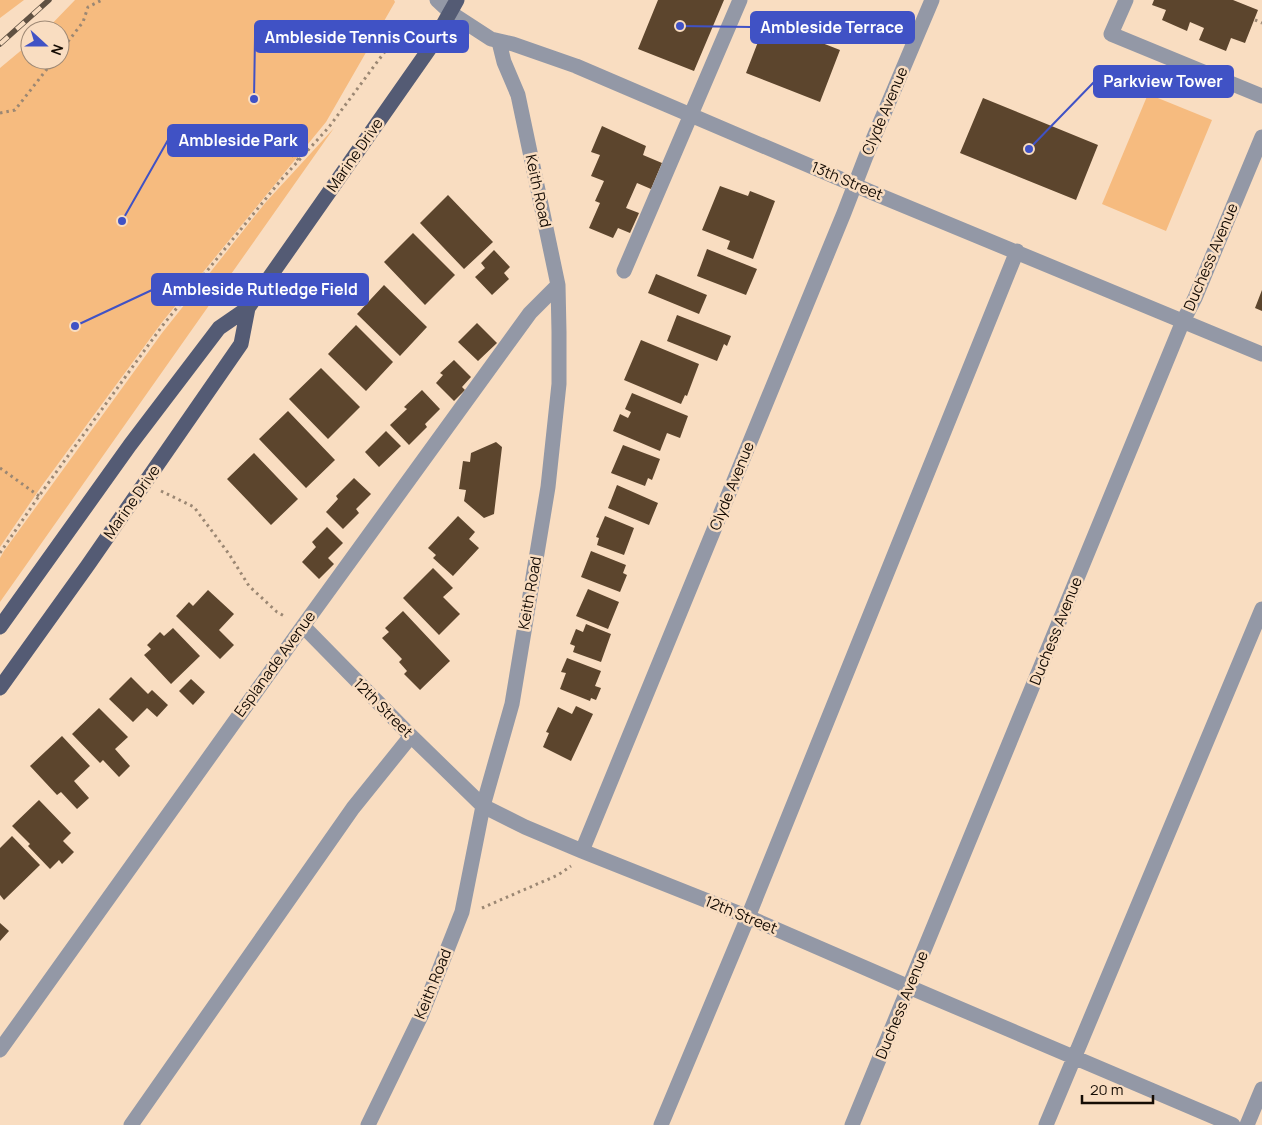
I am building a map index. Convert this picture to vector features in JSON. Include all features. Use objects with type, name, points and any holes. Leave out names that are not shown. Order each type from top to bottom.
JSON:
[{"type":"main road","name":"Marine Drive","points":[[0,627],[130,445],[219,328],[248,308],[430,48],[454,6]]},
{"type":"main road","name":"Marine Drive","points":[[0,688],[241,344],[248,308]]},
{"type":"street","name":"13th Street","points":[[437,0],[454,6],[491,39],[513,44],[576,66],[1262,354]]},
{"type":"street","points":[[624,271],[740,0]]},
{"type":"street","name":"Clyde Avenue","points":[[582,852],[932,0]]},
{"type":"street","points":[[1126,0],[1112,34],[1262,96]]},
{"type":"street","name":"Keith Road","points":[[368,1125],[420,1016],[462,912],[483,806],[512,704],[548,487],[558,384],[558,285],[518,94],[504,62],[499,42]]},
{"type":"street","name":"Duchess Avenue","points":[[852,1125],[1183,321],[1262,137]]},
{"type":"street","points":[[661,1125],[748,917],[1017,251]]},
{"type":"street","name":"Esplanade Avenue","points":[[0,1050],[303,626],[530,313],[558,285]]},
{"type":"street","points":[[1046,1125],[1262,608]]},
{"type":"street","name":"12th Street","points":[[303,626],[483,806],[582,852],[748,917],[909,988],[1233,1125]]},
{"type":"street","points":[[131,1125],[353,808],[411,736]]},
{"type":"street","points":[[1247,1125],[1262,1089]]},
{"type":"path","points":[[70,39],[83,22],[88,7],[102,0]]},
{"type":"path","points":[[1255,20],[1262,23]]},
{"type":"path","points":[[0,553],[39,496],[164,325],[257,209],[329,127],[392,42],[395,25]]},
{"type":"path","points":[[0,113],[15,110],[46,70]]},
{"type":"path","points":[[275,144],[299,160]]},
{"type":"path","points":[[254,146],[268,155]]},
{"type":"path","points":[[0,468],[39,496]]},
{"type":"path","points":[[161,491],[194,507],[229,554],[249,586],[277,612],[303,626]]},
{"type":"path","points":[[479,909],[558,875],[569,868],[582,852]]},
{"type":"shaded area","points":[[0,0],[24,0],[0,18]]},
{"type":"shaded area","points":[[75,0],[394,0],[395,2],[326,122],[163,321],[41,487],[0,547],[0,68],[20,51],[20,70],[70,70],[70,20],[56,20]]},
{"type":"shaded area","points":[[1148,94],[1212,120],[1166,231],[1102,204]]},
{"type":"shaded area","points":[[334,128],[0,602],[0,558],[4,551],[162,333],[266,202]]},
{"type":"building","points":[[658,0],[724,0],[694,71],[638,49]]},
{"type":"building","points":[[1154,0],[1233,0],[1258,10],[1245,43],[1231,38],[1226,51],[1199,40],[1204,28],[1190,22],[1187,31],[1162,20],[1166,10],[1152,5]]},
{"type":"building","points":[[766,21],[840,50],[820,102],[746,73]]},
{"type":"building","points":[[983,98],[1098,145],[1076,200],[960,153]]},
{"type":"building","points":[[602,126],[646,146],[643,155],[662,163],[651,189],[637,183],[626,208],[639,213],[630,233],[618,228],[613,238],[589,228],[600,203],[595,201],[604,181],[591,176],[600,155],[591,152]]},
{"type":"building","points":[[720,186],[748,196],[750,191],[775,201],[753,259],[727,249],[730,241],[702,230]]},
{"type":"building","points":[[448,195],[493,242],[464,269],[420,223]]},
{"type":"building","points":[[413,233],[455,275],[425,305],[384,262]]},
{"type":"building","points":[[707,249],[757,269],[746,295],[697,276]]},
{"type":"building","points":[[494,250],[510,267],[504,273],[509,279],[492,295],[475,277],[485,268],[481,263]]},
{"type":"building","points":[[656,274],[707,295],[699,314],[648,293]]},
{"type":"building","points":[[384,285],[427,327],[400,356],[357,314]]},
{"type":"building","points":[[1262,290],[1262,311],[1255,308]]},
{"type":"building","points":[[677,315],[731,336],[727,346],[724,344],[717,361],[667,341]]},
{"type":"building","points":[[477,323],[497,343],[478,361],[458,342]]},
{"type":"building","points":[[356,325],[393,362],[366,391],[328,354]]},
{"type":"building","points":[[641,340],[699,364],[687,396],[685,395],[681,404],[624,380]]},
{"type":"building","points":[[454,360],[471,377],[462,387],[465,390],[454,401],[436,383],[443,375],[440,373]]},
{"type":"building","points":[[321,368],[360,407],[328,439],[289,399]]},
{"type":"building","points":[[422,390],[440,409],[425,424],[427,427],[409,445],[390,425],[407,409],[404,407]]},
{"type":"building","points":[[632,393],[688,416],[680,438],[667,433],[660,451],[613,431],[620,414],[628,418],[631,412],[625,409]]},
{"type":"building","points":[[288,411],[335,460],[306,488],[259,439]]},
{"type":"building","points":[[386,431],[401,446],[379,467],[365,452]]},
{"type":"building","points":[[496,442],[502,447],[494,514],[484,518],[464,501],[466,490],[459,489],[463,461],[470,462],[471,453]]},
{"type":"building","points":[[623,445],[660,459],[652,480],[648,478],[645,486],[611,473]]},
{"type":"building","points":[[254,453],[298,499],[271,525],[227,479]]},
{"type":"building","points":[[354,478],[371,494],[356,509],[359,513],[343,529],[326,512],[338,499],[336,496]]},
{"type":"building","points":[[617,485],[658,503],[649,525],[608,508]]},
{"type":"building","points":[[458,516],[475,532],[469,539],[479,548],[453,576],[433,558],[436,555],[428,548]]},
{"type":"building","points":[[605,516],[634,528],[624,555],[597,545],[599,538],[596,537]]},
{"type":"building","points":[[327,527],[343,543],[328,558],[334,564],[319,579],[302,562],[316,547],[312,542]]},
{"type":"building","points":[[591,551],[626,565],[623,573],[627,575],[620,592],[581,577]]},
{"type":"building","points":[[433,568],[453,588],[443,597],[460,614],[439,635],[403,598]]},
{"type":"building","points":[[588,589],[619,602],[608,629],[576,616]]},
{"type":"building","points":[[208,590],[234,614],[219,630],[234,645],[220,659],[176,616],[189,602],[193,606]]},
{"type":"building","points":[[403,611],[450,661],[420,690],[404,674],[407,671],[399,662],[402,659],[382,638],[389,632],[385,628]]},
{"type":"building","points":[[586,624],[611,634],[601,662],[573,652],[575,646],[570,644],[576,629],[583,632]]},
{"type":"building","points":[[173,628],[200,656],[171,684],[144,655],[151,649],[147,645],[160,632],[164,636]]},
{"type":"building","points":[[567,658],[601,671],[595,686],[601,688],[596,700],[591,698],[590,701],[560,689],[566,673],[561,672]]},
{"type":"building","points":[[131,677],[148,694],[152,690],[168,705],[157,717],[147,708],[133,722],[109,699]]},
{"type":"building","points":[[191,679],[205,692],[193,705],[179,691]]},
{"type":"building","points":[[576,706],[593,714],[571,761],[543,747],[549,733],[546,732],[558,707],[572,714]]},
{"type":"building","points":[[99,708],[128,737],[115,749],[130,766],[119,777],[103,760],[100,763],[72,734]]},
{"type":"building","points":[[62,736],[90,766],[74,781],[89,798],[77,809],[61,792],[57,795],[30,766]]},
{"type":"building","points":[[39,800],[71,833],[63,841],[74,852],[62,864],[59,860],[50,869],[28,846],[30,844],[12,826]]},
{"type":"building","points":[[12,836],[40,865],[4,900],[0,895],[0,848]]},
{"type":"building","points":[[0,923],[9,931],[0,941]]},
{"type":"railway","points":[[0,44],[49,0]]},
{"type":"place","name":"Ambleside Terrace","points":[[680,26]]},
{"type":"place","name":"Ambleside Tennis Courts","points":[[254,99]]},
{"type":"place","name":"Parkview Tower","points":[[1029,149]]},
{"type":"place","name":"Ambleside Park","points":[[122,221]]},
{"type":"place","name":"Ambleside Rutledge Field","points":[[75,326]]}]
